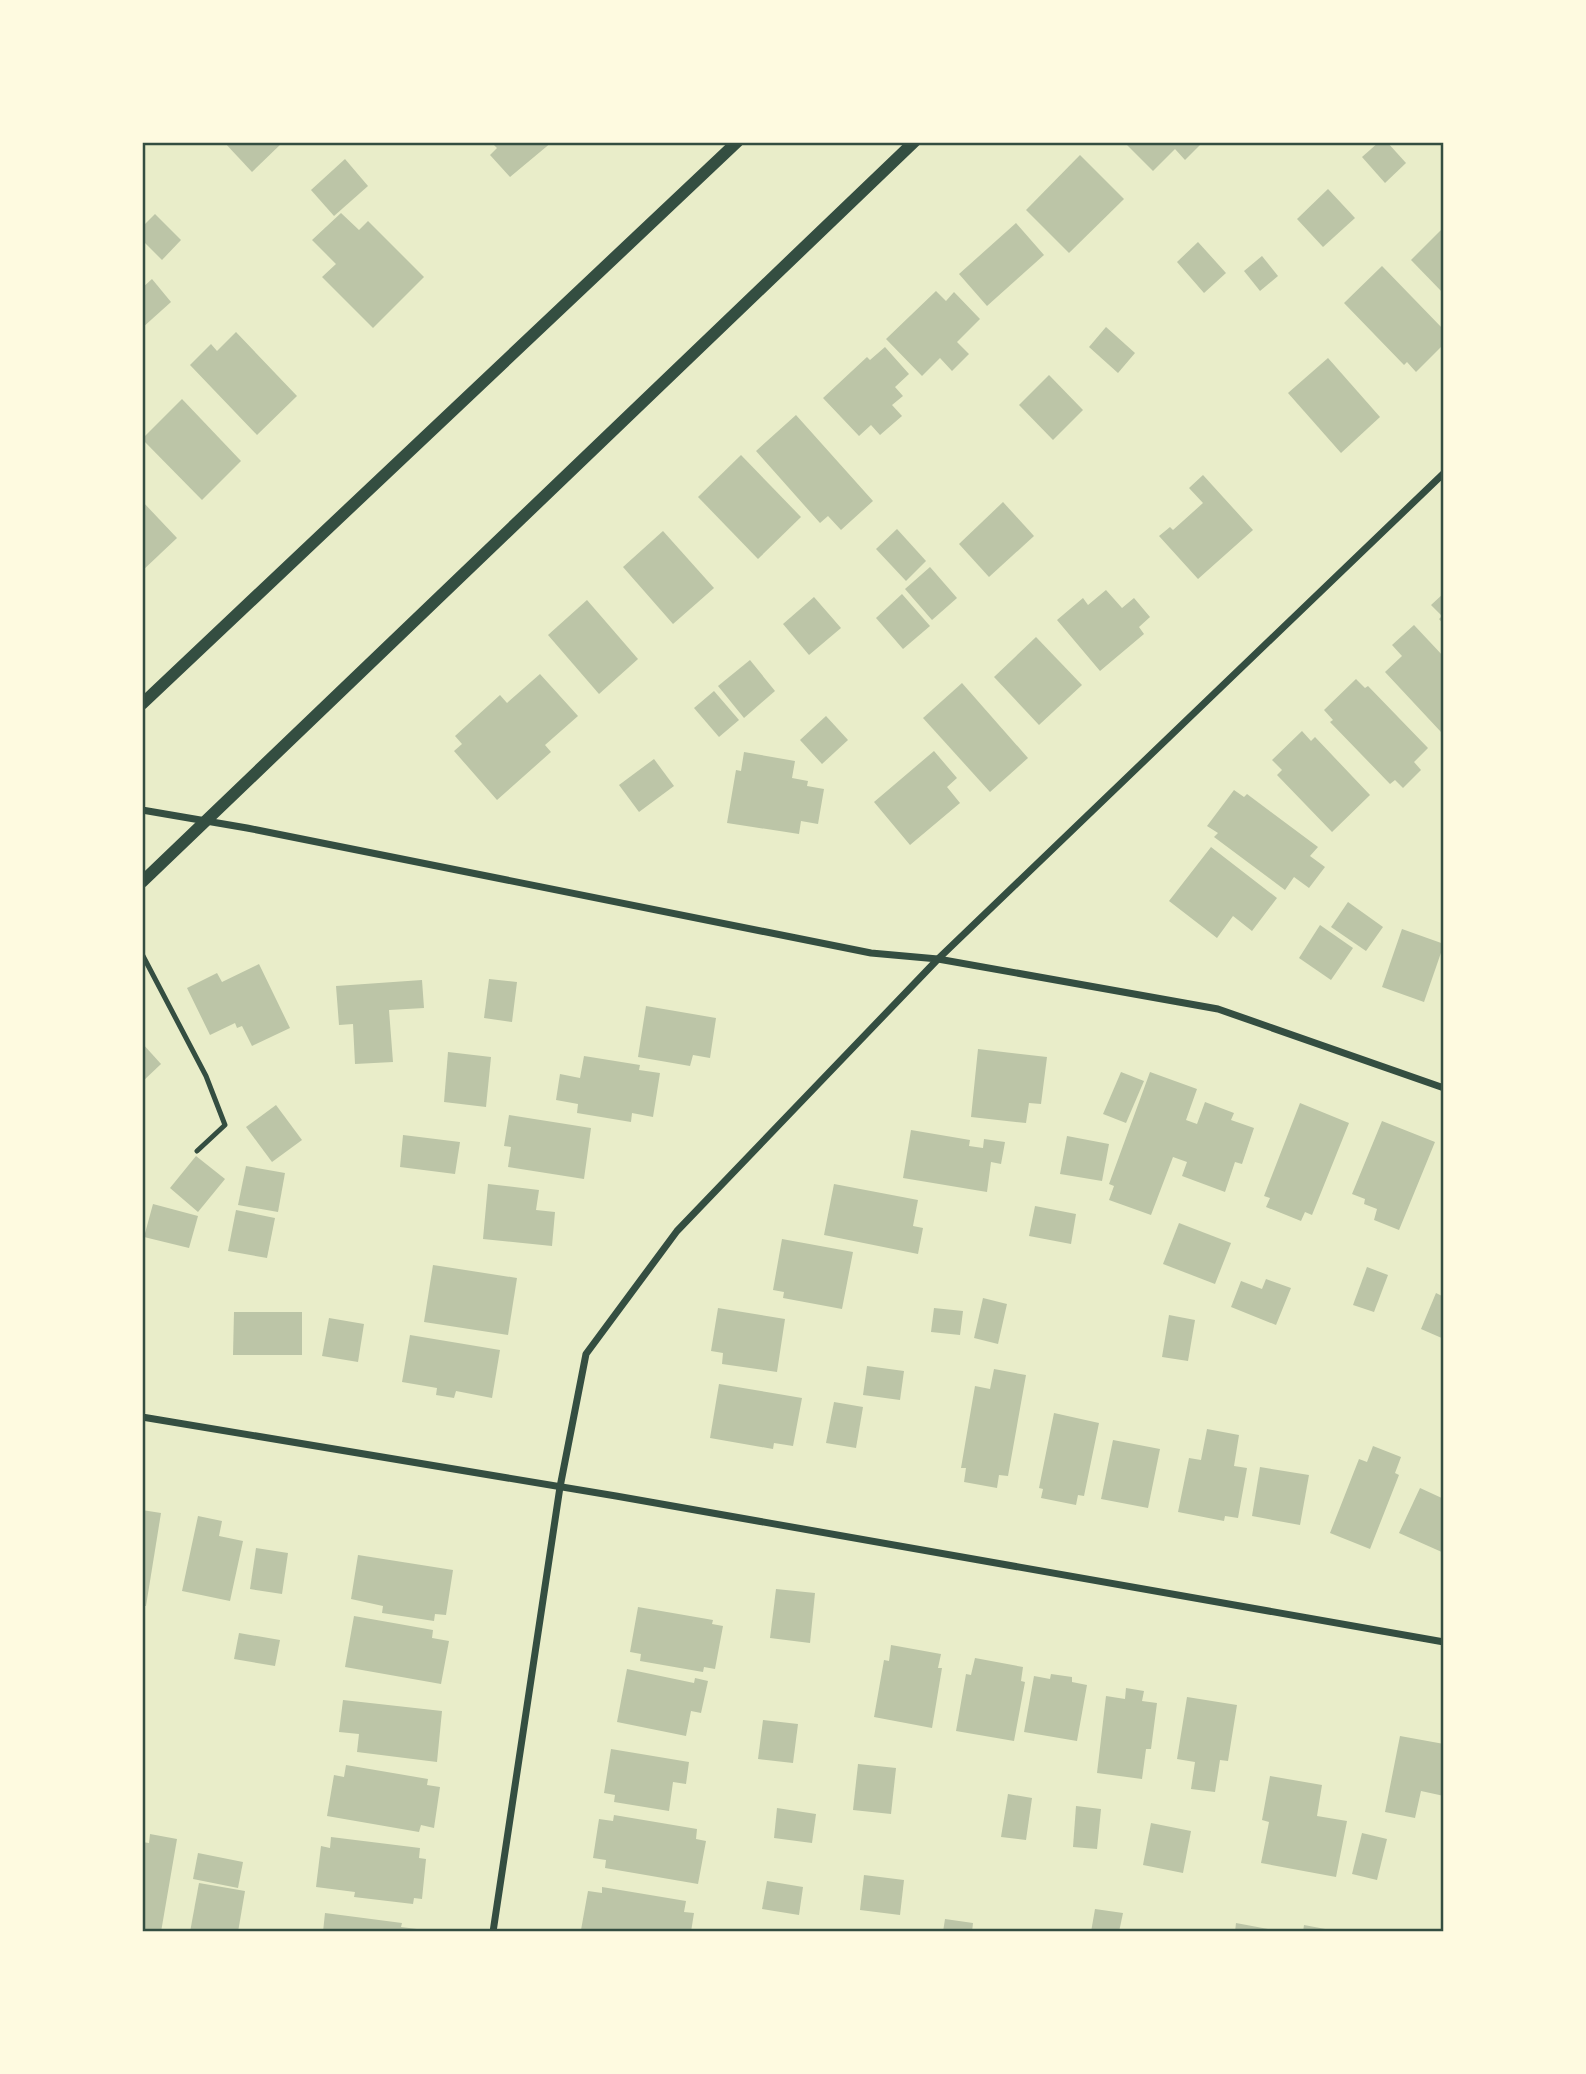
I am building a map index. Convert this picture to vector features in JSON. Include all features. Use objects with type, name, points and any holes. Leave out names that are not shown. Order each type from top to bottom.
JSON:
[{"type":"street","points":[[142,704],[737,142]]},
{"type":"street","points":[[142,881],[914,142]]},
{"type":"street","points":[[493,1932],[560,1487],[586,1354],[677,1231],[938,959],[1444,473]]},
{"type":"street","points":[[142,810],[208,820],[871,953],[938,959],[1218,1009],[1444,1088]]},
{"type":"street","points":[[142,1417],[560,1487],[1444,1642]]},
{"type":"lane","points":[[142,954],[206,1076],[225,1125],[197,1151]]},
{"type":"building","points":[[224,142],[283,142],[252,172]]},
{"type":"building","points":[[491,142],[552,142],[510,177],[490,155],[497,148]]},
{"type":"building","points":[[1124,142],[1203,142],[1185,160],[1175,149],[1153,171]]},
{"type":"building","points":[[1379,142],[1387,142],[1406,163],[1385,183],[1362,157]]},
{"type":"building","points":[[1080,155],[1124,199],[1069,253],[1026,210]]},
{"type":"building","points":[[345,159],[368,186],[334,216],[311,190]]},
{"type":"building","points":[[1328,189],[1355,218],[1323,247],[1297,219]]},
{"type":"building","points":[[341,213],[359,230],[368,221],[424,277],[373,328],[322,277],[336,264],[312,240]]},
{"type":"building","points":[[155,214],[181,240],[162,260],[142,240],[142,227]]},
{"type":"building","points":[[1016,223],[1044,255],[987,306],[959,274]]},
{"type":"building","points":[[1444,227],[1444,294],[1411,260]]},
{"type":"building","points":[[1198,242],[1226,273],[1204,293],[1177,262]]},
{"type":"building","points":[[1262,256],[1278,276],[1260,291],[1244,271]]},
{"type":"building","points":[[1382,266],[1444,330],[1444,344],[1416,372],[1407,362],[1404,365],[1344,303]]},
{"type":"building","points":[[152,279],[171,302],[142,328],[142,288]]},
{"type":"building","points":[[936,291],[946,301],[954,292],[980,319],[957,342],[969,354],[952,371],[940,358],[922,376],[886,339]]},
{"type":"building","points":[[1106,327],[1135,353],[1118,373],[1089,347]]},
{"type":"building","points":[[236,332],[297,396],[257,435],[190,365],[211,344],[217,351]]},
{"type":"building","points":[[885,347],[909,374],[895,387],[903,396],[892,405],[902,416],[880,435],[871,425],[859,436],[823,398],[867,357],[870,360]]},
{"type":"building","points":[[1328,358],[1380,417],[1341,453],[1288,393]]},
{"type":"building","points":[[1049,375],[1083,410],[1053,440],[1019,405]]},
{"type":"building","points":[[182,399],[241,461],[202,500],[142,439]]},
{"type":"building","points":[[796,415],[873,501],[841,530],[828,516],[820,523],[756,451]]},
{"type":"building","points":[[741,455],[801,517],[758,559],[698,497]]},
{"type":"building","points":[[1203,475],[1253,530],[1198,579],[1159,536],[1170,527],[1173,530],[1203,503],[1189,488]]},
{"type":"building","points":[[142,501],[177,538],[142,571]]},
{"type":"building","points":[[1003,502],[1034,536],[989,577],[959,544]]},
{"type":"building","points":[[897,529],[926,561],[906,581],[876,549]]},
{"type":"building","points":[[663,531],[714,588],[673,624],[623,567]]},
{"type":"building","points":[[930,567],[957,598],[932,620],[905,589]]},
{"type":"building","points":[[1106,590],[1122,608],[1134,598],[1150,617],[1139,627],[1144,634],[1100,671],[1057,620],[1083,598],[1088,605]]},
{"type":"building","points":[[1444,593],[1444,625],[1439,619],[1442,616],[1431,605]]},
{"type":"building","points":[[902,594],[930,626],[903,649],[876,618]]},
{"type":"building","points":[[814,597],[841,628],[809,655],[783,624]]},
{"type":"building","points":[[587,600],[638,659],[599,694],[548,635]]},
{"type":"building","points":[[1414,625],[1444,657],[1444,729],[1441,732],[1385,672],[1402,656],[1392,645]]},
{"type":"building","points":[[1036,637],[1082,685],[1039,725],[994,677]]},
{"type":"building","points":[[750,660],[775,691],[744,718],[718,686]]},
{"type":"building","points":[[540,674],[578,716],[545,745],[551,752],[497,800],[454,751],[462,744],[455,736],[500,695],[507,703]]},
{"type":"building","points":[[1356,679],[1365,688],[1368,686],[1428,748],[1414,762],[1421,770],[1403,788],[1395,780],[1390,784],[1330,722],[1333,720],[1324,710]]},
{"type":"building","points":[[962,683],[1028,758],[990,792],[923,718]]},
{"type":"building","points":[[714,691],[739,720],[719,737],[694,708]]},
{"type":"building","points":[[826,716],[848,740],[822,764],[800,740]]},
{"type":"building","points":[[1302,731],[1311,741],[1315,737],[1370,795],[1332,832],[1277,775],[1282,770],[1272,760]]},
{"type":"building","points":[[934,751],[957,778],[947,787],[960,803],[910,845],[874,802]]},
{"type":"building","points":[[744,752],[795,761],[792,778],[808,781],[807,786],[824,789],[818,824],[801,821],[799,834],[727,823],[736,770],[741,771]]},
{"type":"building","points":[[654,759],[674,786],[639,812],[619,785]]},
{"type":"building","points":[[1234,790],[1244,797],[1247,794],[1318,847],[1310,856],[1325,867],[1309,888],[1294,877],[1285,890],[1214,837],[1218,833],[1207,826]]},
{"type":"building","points":[[1211,847],[1277,898],[1252,931],[1233,916],[1217,938],[1169,901]]},
{"type":"building","points":[[1348,902],[1383,927],[1366,951],[1331,927]]},
{"type":"building","points":[[1320,925],[1353,948],[1331,980],[1299,958]]},
{"type":"building","points":[[1402,929],[1444,944],[1424,1002],[1382,987]]},
{"type":"building","points":[[259,964],[290,1028],[252,1046],[242,1026],[237,1028],[235,1023],[210,1035],[187,988],[217,973],[222,982]]},
{"type":"building","points":[[489,979],[517,982],[512,1022],[484,1018]]},
{"type":"building","points":[[422,980],[424,1008],[389,1010],[393,1062],[355,1064],[353,1024],[339,1025],[336,986]]},
{"type":"building","points":[[646,1006],[716,1018],[710,1058],[693,1055],[690,1066],[638,1057]]},
{"type":"building","points":[[142,1043],[161,1064],[142,1082]]},
{"type":"building","points":[[978,1049],[1047,1057],[1041,1104],[1029,1103],[1026,1123],[971,1117]]},
{"type":"building","points":[[448,1052],[491,1057],[486,1107],[444,1102]]},
{"type":"building","points":[[584,1056],[640,1065],[639,1070],[660,1073],[653,1117],[632,1113],[631,1122],[577,1113],[578,1104],[556,1100],[560,1074],[580,1078]]},
{"type":"building","points":[[1121,1072],[1144,1081],[1126,1123],[1103,1114]]},
{"type":"building","points":[[1150,1072],[1197,1089],[1186,1120],[1197,1124],[1205,1102],[1234,1113],[1231,1120],[1254,1128],[1242,1164],[1235,1162],[1225,1192],[1182,1176],[1187,1162],[1173,1157],[1151,1215],[1109,1200],[1114,1186],[1109,1184]]},
{"type":"building","points":[[1300,1103],[1349,1123],[1312,1215],[1305,1212],[1301,1221],[1266,1207],[1270,1198],[1264,1196]]},
{"type":"building","points":[[276,1105],[302,1140],[272,1162],[246,1127]]},
{"type":"building","points":[[509,1115],[591,1128],[584,1179],[508,1167],[511,1147],[504,1146]]},
{"type":"building","points":[[1382,1121],[1435,1142],[1399,1230],[1374,1220],[1377,1209],[1364,1204],[1365,1199],[1352,1194]]},
{"type":"building","points":[[911,1130],[970,1140],[969,1146],[983,1148],[984,1139],[1005,1142],[1001,1164],[991,1162],[987,1192],[903,1178]]},
{"type":"building","points":[[403,1135],[460,1142],[455,1174],[400,1167]]},
{"type":"building","points":[[1067,1136],[1109,1144],[1102,1181],[1060,1174]]},
{"type":"building","points":[[196,1156],[225,1179],[198,1212],[170,1188]]},
{"type":"building","points":[[246,1166],[285,1173],[278,1212],[238,1205]]},
{"type":"building","points":[[488,1184],[539,1190],[536,1210],[555,1212],[552,1246],[483,1239]]},
{"type":"building","points":[[834,1184],[918,1200],[913,1226],[923,1228],[918,1254],[824,1235]]},
{"type":"building","points":[[153,1204],[198,1216],[189,1248],[144,1237]]},
{"type":"building","points":[[1035,1206],[1076,1214],[1071,1244],[1029,1236]]},
{"type":"building","points":[[236,1210],[275,1218],[267,1258],[228,1251]]},
{"type":"building","points":[[1179,1223],[1231,1243],[1215,1284],[1163,1264]]},
{"type":"building","points":[[782,1239],[853,1252],[842,1309],[783,1298],[784,1292],[773,1290]]},
{"type":"building","points":[[433,1265],[517,1278],[508,1335],[424,1322]]},
{"type":"building","points":[[1367,1267],[1388,1275],[1374,1312],[1353,1305]]},
{"type":"building","points":[[1266,1279],[1291,1288],[1276,1325],[1231,1307],[1241,1281],[1262,1289]]},
{"type":"building","points":[[1436,1293],[1444,1297],[1444,1339],[1421,1329]]},
{"type":"building","points":[[983,1298],[1007,1304],[998,1344],[974,1338]]},
{"type":"building","points":[[718,1308],[785,1319],[777,1372],[722,1364],[723,1353],[711,1351]]},
{"type":"building","points":[[934,1308],[963,1311],[960,1335],[931,1332]]},
{"type":"building","points":[[234,1312],[302,1312],[302,1355],[233,1355]]},
{"type":"building","points":[[1169,1315],[1195,1320],[1188,1361],[1162,1357]]},
{"type":"building","points":[[329,1318],[364,1324],[358,1362],[322,1356]]},
{"type":"building","points":[[410,1335],[500,1350],[492,1398],[456,1391],[454,1398],[436,1395],[437,1388],[402,1382]]},
{"type":"building","points":[[867,1366],[904,1371],[900,1400],[863,1395]]},
{"type":"building","points":[[994,1369],[1026,1375],[1008,1476],[999,1475],[997,1488],[964,1482],[966,1468],[961,1468],[975,1386],[990,1389]]},
{"type":"building","points":[[719,1384],[802,1398],[793,1446],[774,1443],[773,1449],[710,1438]]},
{"type":"building","points":[[834,1402],[863,1407],[856,1448],[826,1443]]},
{"type":"building","points":[[1054,1413],[1099,1423],[1084,1496],[1078,1495],[1076,1505],[1041,1498],[1043,1489],[1039,1488]]},
{"type":"building","points":[[1207,1429],[1239,1435],[1234,1466],[1247,1468],[1238,1518],[1225,1516],[1224,1521],[1178,1512],[1189,1458],[1201,1460]]},
{"type":"building","points":[[1113,1440],[1160,1449],[1148,1508],[1101,1499]]},
{"type":"building","points":[[1373,1446],[1401,1457],[1395,1473],[1399,1475],[1370,1549],[1330,1533],[1359,1459],[1367,1462]]},
{"type":"building","points":[[1260,1467],[1309,1475],[1300,1525],[1252,1516]]},
{"type":"building","points":[[1420,1488],[1444,1499],[1444,1553],[1399,1533]]},
{"type":"building","points":[[142,1510],[161,1513],[146,1606],[142,1606]]},
{"type":"building","points":[[198,1516],[222,1521],[219,1536],[243,1541],[230,1601],[182,1591]]},
{"type":"building","points":[[256,1548],[288,1553],[282,1594],[250,1589]]},
{"type":"building","points":[[358,1555],[453,1570],[446,1615],[435,1614],[434,1621],[382,1613],[383,1606],[351,1599]]},
{"type":"building","points":[[776,1589],[815,1593],[810,1643],[770,1638]]},
{"type":"building","points":[[638,1607],[713,1620],[712,1624],[723,1626],[715,1669],[704,1667],[703,1672],[640,1661],[641,1654],[630,1652]]},
{"type":"building","points":[[354,1616],[433,1630],[432,1638],[449,1641],[441,1684],[345,1667]]},
{"type":"building","points":[[239,1633],[280,1640],[275,1666],[234,1659]]},
{"type":"building","points":[[891,1645],[941,1654],[938,1668],[942,1668],[932,1728],[874,1717],[884,1660],[889,1661]]},
{"type":"building","points":[[975,1658],[1023,1667],[1021,1681],[1025,1682],[1014,1741],[956,1731],[966,1674],[971,1675]]},
{"type":"building","points":[[627,1669],[694,1683],[695,1678],[708,1681],[701,1713],[691,1711],[686,1736],[617,1722]]},
{"type":"building","points":[[1051,1674],[1072,1677],[1072,1682],[1087,1685],[1077,1741],[1024,1732],[1034,1676],[1050,1679]]},
{"type":"building","points":[[1126,1688],[1144,1691],[1142,1701],[1157,1703],[1151,1749],[1146,1749],[1142,1779],[1097,1773],[1106,1696],[1125,1699]]},
{"type":"building","points":[[1187,1697],[1237,1705],[1228,1761],[1220,1760],[1215,1792],[1191,1789],[1195,1762],[1177,1759]]},
{"type":"building","points":[[343,1700],[442,1711],[437,1762],[357,1752],[359,1734],[339,1732]]},
{"type":"building","points":[[763,1720],[798,1724],[793,1763],[758,1759]]},
{"type":"building","points":[[1400,1736],[1444,1744],[1444,1796],[1421,1791],[1415,1818],[1385,1812]]},
{"type":"building","points":[[611,1749],[689,1762],[686,1784],[673,1782],[669,1811],[614,1802],[615,1795],[604,1793]]},
{"type":"building","points":[[858,1764],[896,1768],[891,1814],[853,1810]]},
{"type":"building","points":[[346,1765],[428,1779],[427,1785],[440,1787],[434,1828],[421,1825],[419,1832],[327,1816],[334,1775],[344,1777]]},
{"type":"building","points":[[1270,1776],[1322,1785],[1317,1816],[1347,1821],[1336,1877],[1261,1863],[1269,1822],[1262,1820]]},
{"type":"building","points":[[1008,1794],[1032,1798],[1026,1840],[1001,1837]]},
{"type":"building","points":[[1076,1806],[1101,1809],[1097,1849],[1073,1847]]},
{"type":"building","points":[[777,1808],[816,1814],[812,1843],[774,1838]]},
{"type":"building","points":[[614,1815],[697,1829],[696,1839],[706,1841],[698,1884],[605,1868],[606,1860],[593,1858],[599,1819],[613,1821]]},
{"type":"building","points":[[1151,1823],[1191,1831],[1183,1873],[1143,1865]]},
{"type":"building","points":[[1362,1833],[1387,1839],[1377,1880],[1352,1874]]},
{"type":"building","points":[[150,1834],[177,1839],[161,1932],[142,1932],[142,1842],[149,1843]]},
{"type":"building","points":[[331,1837],[420,1848],[419,1858],[426,1859],[422,1899],[414,1898],[413,1904],[354,1897],[355,1892],[316,1887],[321,1846],[330,1848]]},
{"type":"building","points":[[198,1853],[243,1862],[238,1888],[193,1879]]},
{"type":"building","points":[[864,1875],[904,1880],[900,1915],[860,1910]]},
{"type":"building","points":[[767,1881],[803,1887],[799,1915],[762,1909]]},
{"type":"building","points":[[199,1883],[245,1891],[238,1932],[190,1932]]},
{"type":"building","points":[[602,1887],[686,1901],[684,1912],[694,1913],[691,1932],[581,1930],[588,1891],[602,1893]]},
{"type":"building","points":[[1095,1909],[1123,1913],[1119,1932],[1091,1932]]},
{"type":"building","points":[[325,1913],[402,1923],[401,1927],[417,1929],[416,1932],[323,1932]]},
{"type":"building","points":[[945,1919],[973,1923],[972,1932],[943,1932]]},
{"type":"building","points":[[1236,1923],[1274,1930],[1274,1932],[1235,1932]]},
{"type":"building","points":[[1304,1925],[1336,1931],[1336,1932],[1303,1932]]}]
